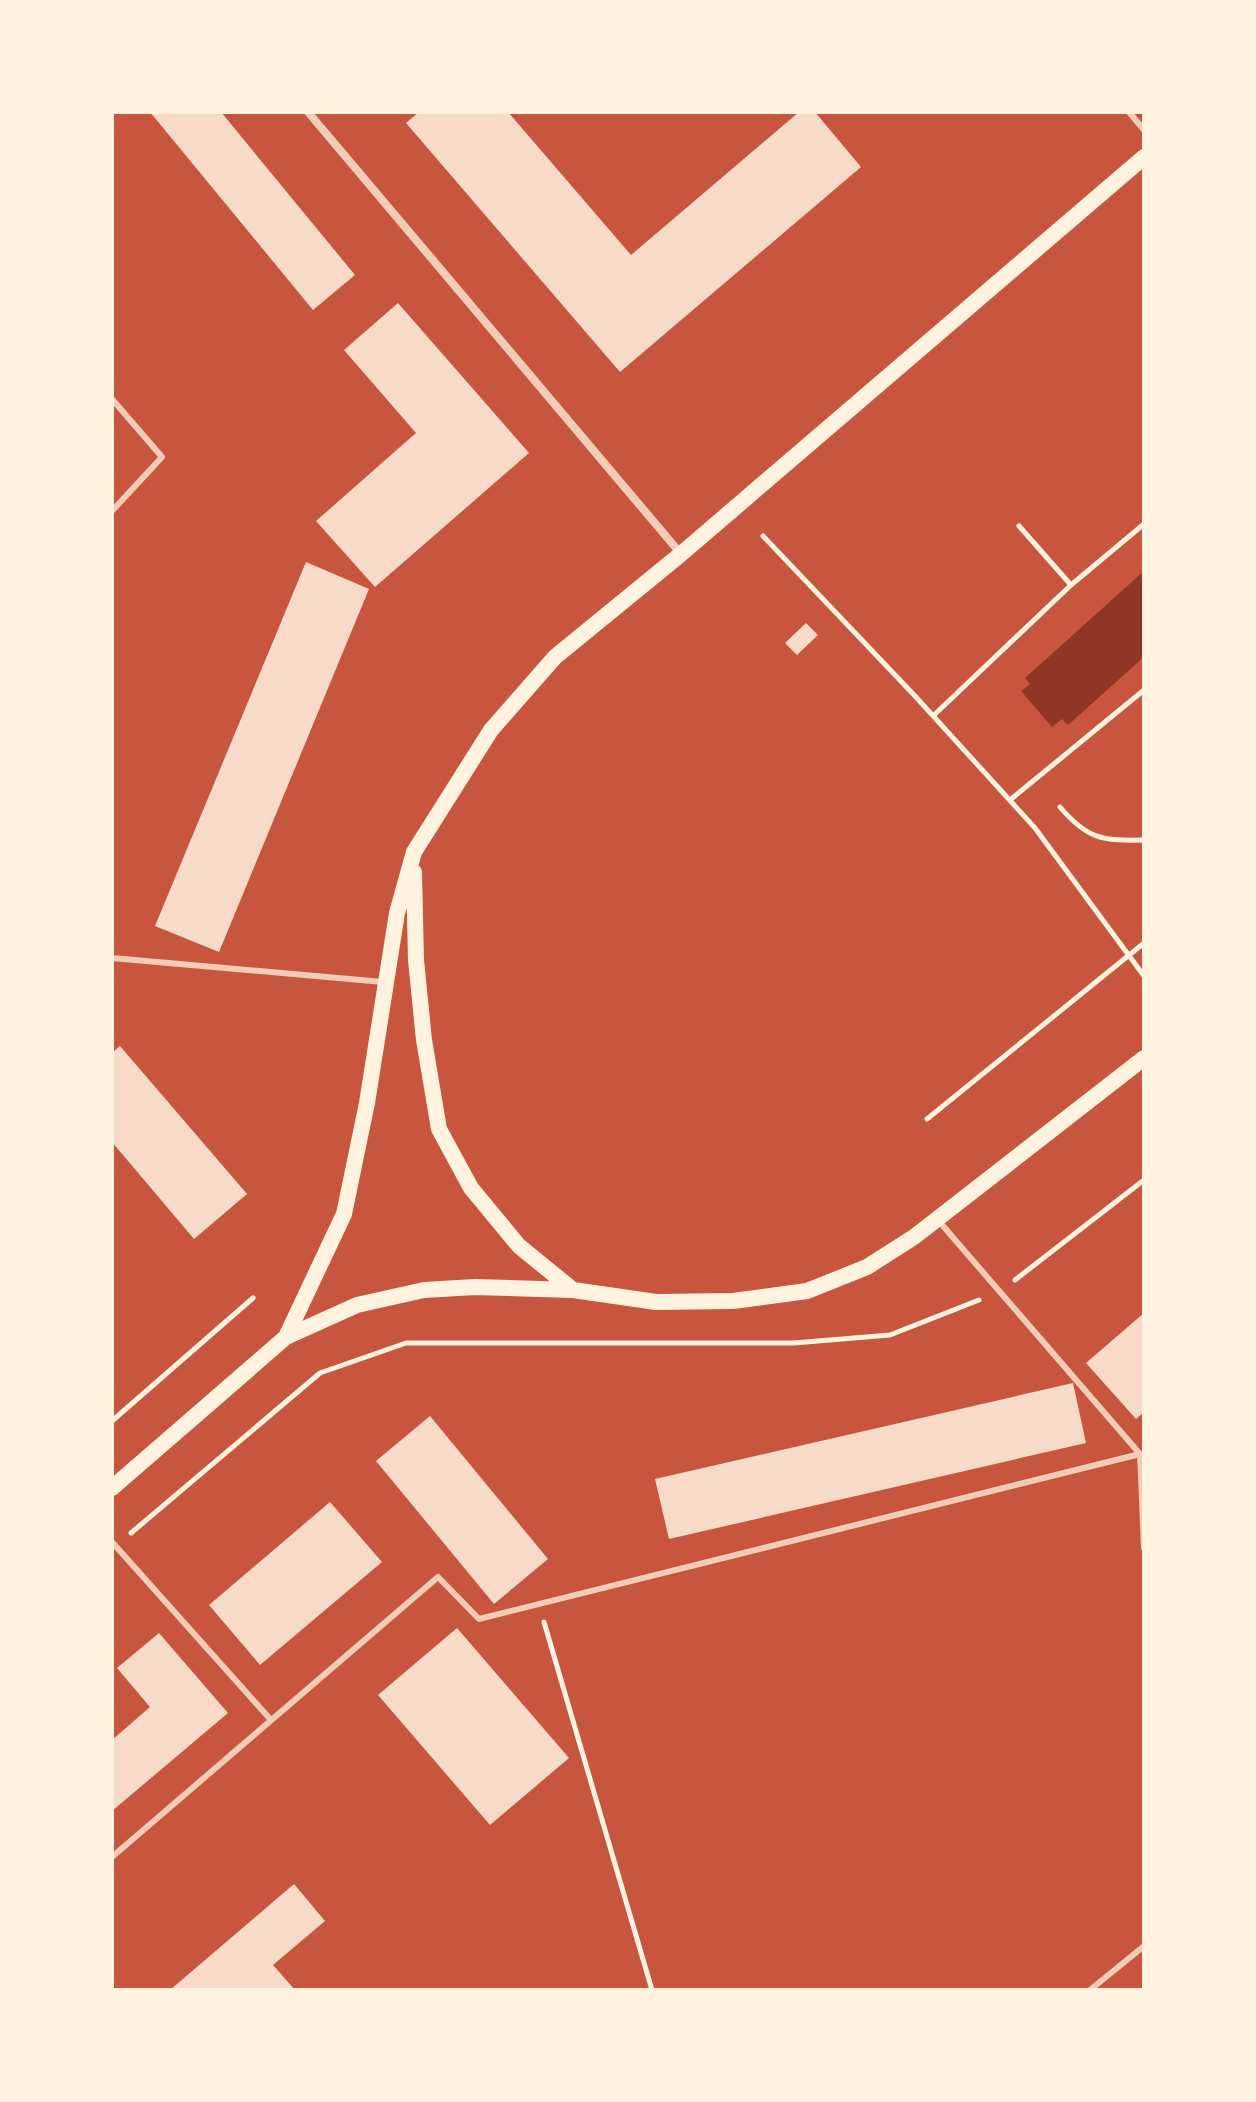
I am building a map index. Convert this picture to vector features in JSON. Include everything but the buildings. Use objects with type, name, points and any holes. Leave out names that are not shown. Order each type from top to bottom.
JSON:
[{"type":"main road","points":[[286,1337],[344,1214],[367,1103],[397,913],[414,852],[491,730],[555,657],[681,554],[1144,157]]},
{"type":"main road","points":[[414,852],[416,960],[424,1040],[439,1129],[471,1188],[519,1246],[573,1290]]},
{"type":"main road","points":[[112,1488],[286,1337],[357,1305],[424,1290],[475,1287],[573,1290],[656,1302],[733,1301],[807,1291],[867,1267],[914,1237],[1144,1058]]},
{"type":"street","points":[[308,112],[681,554]]},
{"type":"lane","points":[[1129,112],[1144,130]]},
{"type":"lane","points":[[112,399],[162,457],[112,511]]},
{"type":"lane","points":[[112,958],[385,982]]},
{"type":"lane","points":[[937,1219],[1140,1454],[1144,1548]]},
{"type":"lane","points":[[112,1857],[438,1577],[479,1619],[1140,1454]]},
{"type":"lane","points":[[114,1544],[271,1720]]},
{"type":"lane","points":[[1090,1990],[1144,1946]]},
{"type":"path","points":[[933,716],[1071,585],[1144,524]]},
{"type":"path","points":[[1019,526],[1071,585]]},
{"type":"path","points":[[763,536],[1035,828],[1144,976]]},
{"type":"path","points":[[1010,800],[1144,690]]},
{"type":"path","points":[[1060,807],[1078,828],[1092,836],[1144,840]]},
{"type":"path","points":[[927,1119],[1144,943]]},
{"type":"path","points":[[114,1544],[320,1373],[406,1343],[794,1343],[890,1335],[1000,1292],[1144,1180]]},
{"type":"path","points":[[112,1421],[253,1298]]},
{"type":"path","points":[[539,1605],[652,1990]]},
{"type":"shaded area","points":[[1144,571],[1144,657],[1068,725],[1062,719],[1052,727],[1021,691],[1030,684],[1025,678]]}]
